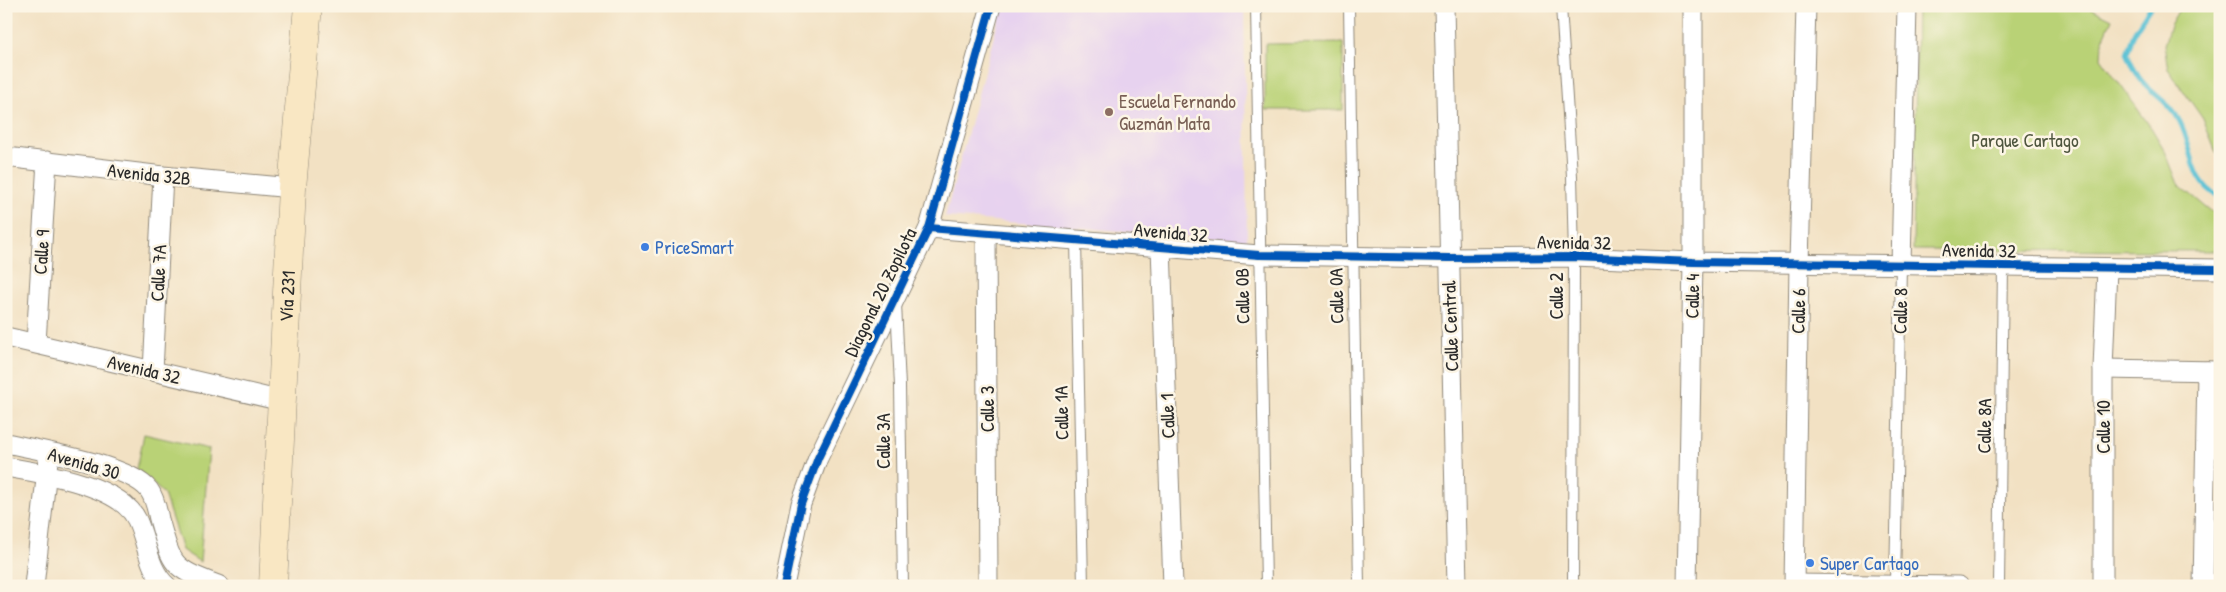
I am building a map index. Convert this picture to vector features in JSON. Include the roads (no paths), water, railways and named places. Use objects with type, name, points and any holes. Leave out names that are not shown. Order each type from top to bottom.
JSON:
[{"type":"main road","name":"Vía 231","points":[[276,585],[292,188],[308,6]]},
{"type":"street","name":"Diagonal 20 Zopilota","points":[[784,586],[801,504],[818,458],[929,228],[991,6]]},
{"type":"street","name":"Calle Central","points":[[1444,6],[1448,258],[1457,586]]},
{"type":"street","name":"Calle 4","points":[[1687,586],[1693,262],[1693,6]]},
{"type":"street","name":"Calle 6","points":[[1794,585],[1799,263],[1806,6]]},
{"type":"street","name":"Calle 8","points":[[1901,265],[1907,6]]},
{"type":"street","name":"Avenida 32B","points":[[6,157],[163,176],[292,188]]},
{"type":"street","name":"Calle 9","points":[[36,343],[47,161]]},
{"type":"street","name":"Calle 7A","points":[[153,371],[163,176]]},
{"type":"street","name":"Avenida 32","points":[[929,228],[1259,255],[1448,258],[1574,257],[1693,262],[2220,269]]},
{"type":"street","name":"Calle 3","points":[[986,232],[988,586]]},
{"type":"street","name":"Calle 1","points":[[1161,247],[1173,586]]},
{"type":"street","name":"Calle 10","points":[[2103,586],[2103,369],[2107,268]]},
{"type":"street","name":"Avenida 32","points":[[6,337],[282,401]]},
{"type":"street","points":[[2103,369],[2214,371],[2203,586]]},
{"type":"street","name":"Avenida 30","points":[[6,443],[49,452],[122,472],[149,490],[155,504],[168,552],[176,563],[182,571],[220,586]]},
{"type":"street","points":[[34,586],[49,452]]},
{"type":"street","name":"Avenida 30","points":[[6,467],[47,474],[108,494],[129,506],[138,521],[158,577],[166,585]]},
{"type":"street","points":[[166,585],[176,563]]},
{"type":"street","points":[[2212,586],[2220,581]]},
{"type":"street","points":[[1794,585],[1959,586]]},
{"type":"lane","name":"Calle 0B","points":[[1256,6],[1266,586]]},
{"type":"lane","name":"Calle 0A","points":[[1349,6],[1359,586]]},
{"type":"lane","name":"Calle 2","points":[[1561,6],[1572,176],[1574,257],[1573,586]]},
{"type":"lane","name":"Calle 1A","points":[[1076,240],[1083,586]]},
{"type":"lane","name":"Calle 8","points":[[1895,585],[1901,265]]},
{"type":"lane","name":"Calle 8A","points":[[1999,586],[2003,266]]},
{"type":"lane","name":"Calle 3A","points":[[895,296],[900,386],[903,586]]},
{"type":"waterway","points":[[2151,6],[2135,31],[2127,53],[2141,80],[2176,115],[2184,132],[2198,174],[2210,191],[2220,197]]},
{"type":"place","name":"Escuela Fernando Guzmán Mata","points":[[1109,112]]},
{"type":"place","name":"PriceSmart","points":[[645,247]]},
{"type":"place","name":"Super Cartago","points":[[1810,563]]},
{"type":"park label","name":"Parque Cartago","points":[[2025,140]]}]
